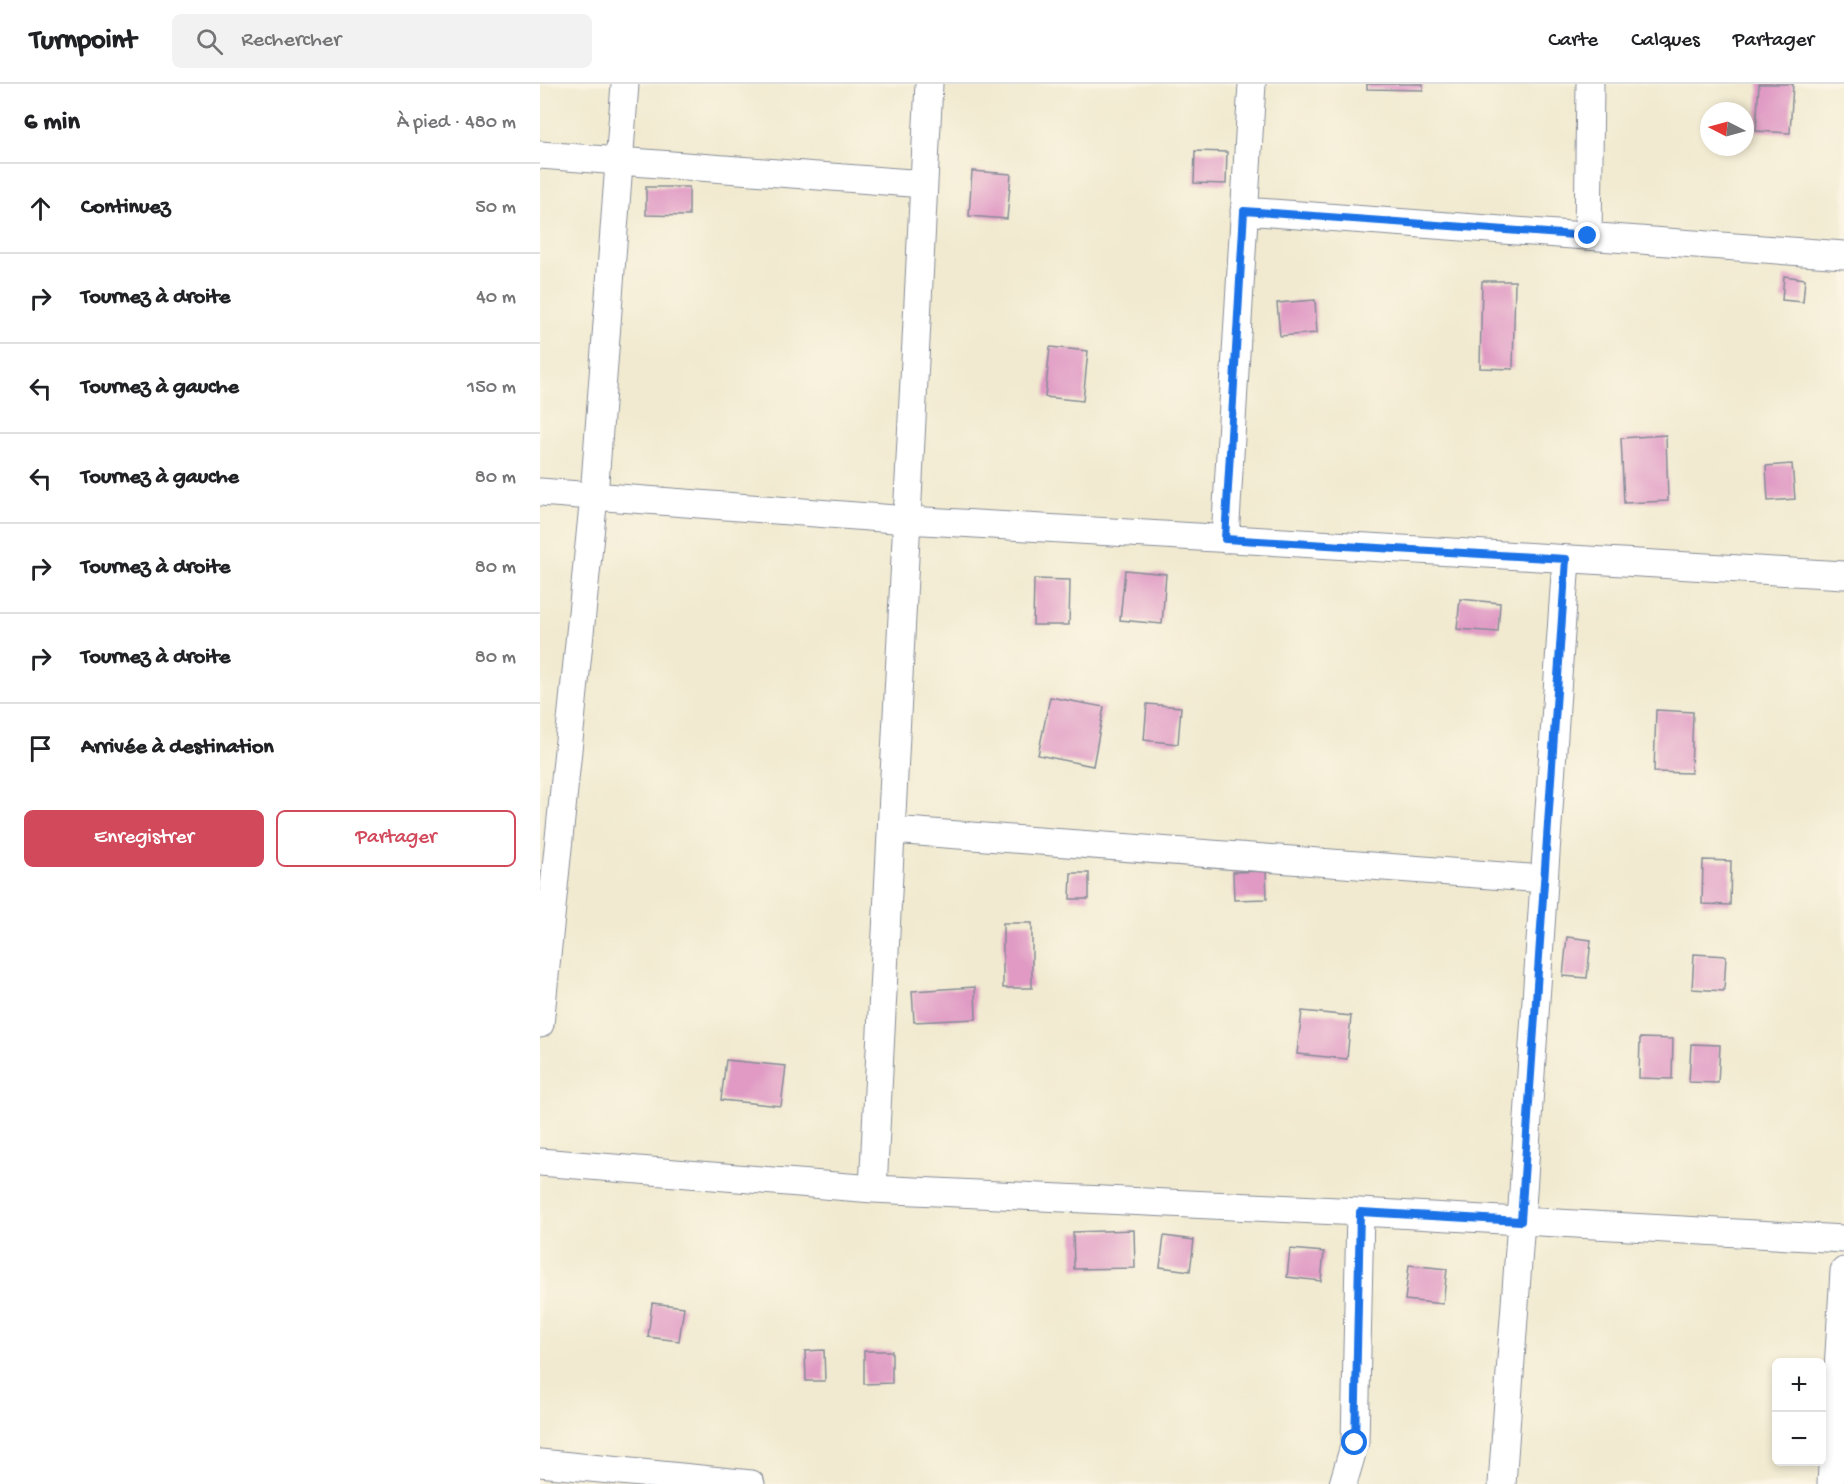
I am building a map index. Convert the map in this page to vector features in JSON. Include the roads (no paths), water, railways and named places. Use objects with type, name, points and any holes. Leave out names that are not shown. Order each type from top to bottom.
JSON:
[{"type":"street","points":[[540,1024],[594,496],[625,84]]},
{"type":"street","points":[[873,1189],[929,84]]},
{"type":"street","points":[[1225,539],[1252,84]]},
{"type":"street","points":[[1588,236],[1590,84]]},
{"type":"street","points":[[540,155],[924,184]]},
{"type":"street","points":[[1244,211],[1844,255]]},
{"type":"street","points":[[540,492],[908,520],[1844,575]]},
{"type":"street","points":[[1502,1484],[1566,559]]},
{"type":"street","points":[[892,830],[1544,879]]},
{"type":"street","points":[[540,1162],[873,1189],[1360,1212],[1844,1239]]},
{"type":"street","points":[[1343,1484],[1355,1443],[1360,1212]]},
{"type":"street","points":[[1831,1484],[1844,1271]]},
{"type":"street","points":[[540,1463],[752,1484]]}]
